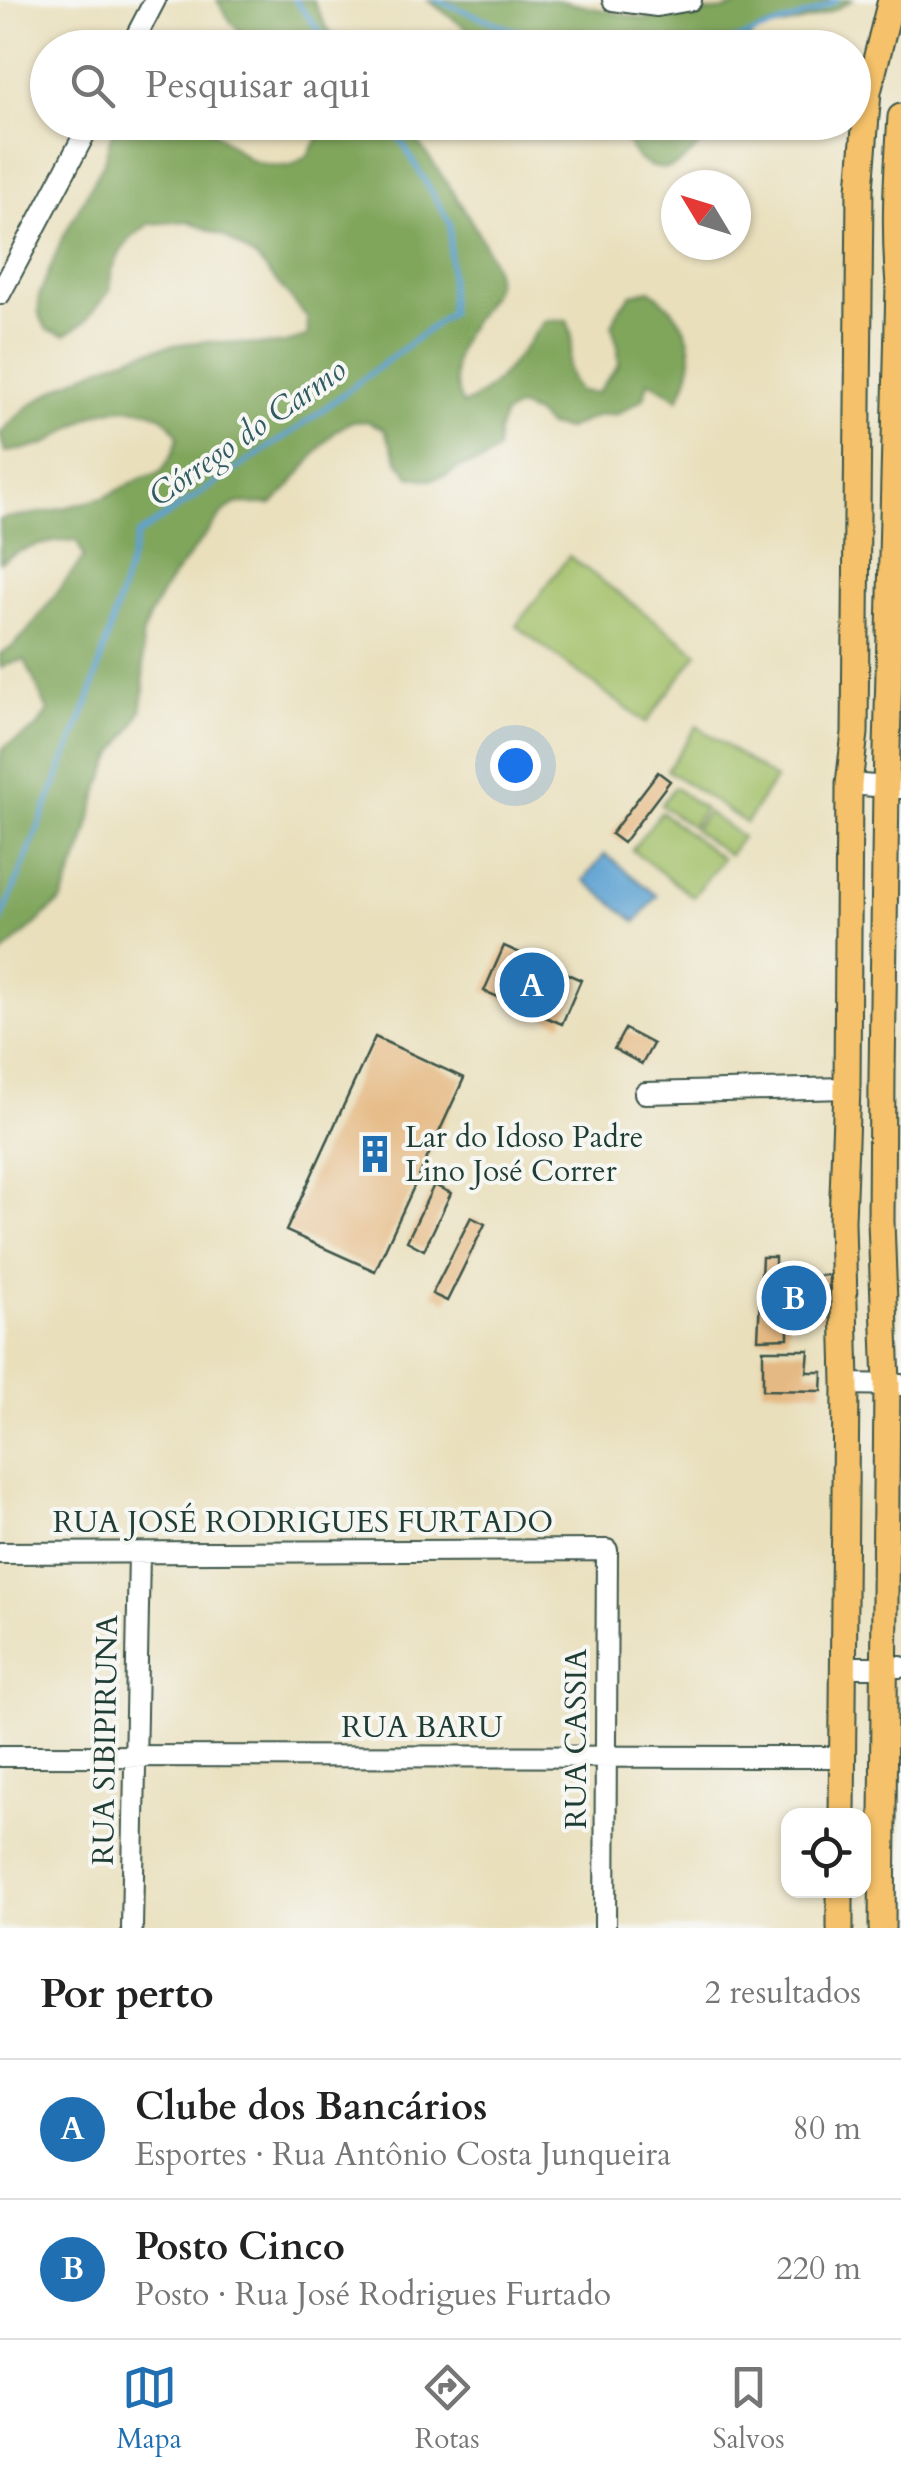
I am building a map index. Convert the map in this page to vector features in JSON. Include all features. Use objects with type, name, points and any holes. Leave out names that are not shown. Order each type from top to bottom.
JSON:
[{"type":"main road","points":[[871,80],[891,0]]},
{"type":"main road","points":[[882,1928],[892,1667],[894,1384],[881,1222],[892,1076],[900,285],[896,253],[901,117]]},
{"type":"main road","points":[[842,1808],[846,1384],[842,1221],[849,784],[854,733],[860,190],[864,140]]},
{"type":"main road","points":[[842,1221],[881,1222]]},
{"type":"main road","points":[[840,1898],[840,1928]]},
{"type":"street","points":[[139,30],[155,0]]},
{"type":"street","points":[[613,0],[657,6],[690,0]]},
{"type":"street","points":[[0,294],[81,140]]},
{"type":"street","points":[[859,276],[900,285]]},
{"type":"street","points":[[849,784],[894,788]]},
{"type":"street","points":[[645,1093],[847,1088]]},
{"type":"street","points":[[846,1384],[894,1384]]},
{"type":"street","name":"RUA JOSÉ RODRIGUES FURTADO","points":[[0,1553],[607,1550]]},
{"type":"street","name":"RUA CASSIA","points":[[605,1928],[607,1550]]},
{"type":"street","name":"RUA SIBIPIRUNA","points":[[132,1928],[139,1552]]},
{"type":"street","points":[[845,1668],[892,1667]]},
{"type":"street","name":"RUA BARU","points":[[0,1756],[843,1758]]},
{"type":"green space","points":[[217,0],[313,0],[329,30],[239,30]]},
{"type":"green space","points":[[428,0],[556,0],[645,19],[725,10],[750,0],[852,0],[813,18],[765,30],[468,30]]},
{"type":"green space","points":[[110,140],[224,140],[250,160],[290,166],[307,156],[317,140],[416,140],[485,246],[496,280],[456,357],[455,380],[463,405],[498,379],[545,321],[567,320],[572,338],[570,375],[578,391],[597,393],[619,364],[612,326],[619,309],[632,294],[650,290],[683,325],[691,353],[690,367],[678,399],[648,381],[644,398],[618,414],[599,415],[567,429],[548,426],[519,407],[504,415],[497,450],[482,462],[429,480],[410,476],[384,429],[367,421],[350,422],[324,443],[272,504],[234,504],[221,515],[168,583],[149,617],[142,637],[141,710],[113,756],[99,789],[62,900],[0,956],[0,759],[3,748],[37,728],[48,711],[25,660],[0,669],[0,654],[27,632],[84,557],[77,541],[67,541],[27,548],[0,562],[0,519],[103,498],[161,472],[178,438],[163,418],[134,409],[94,415],[51,441],[30,448],[5,452],[0,434],[46,395],[134,355],[179,344],[269,345],[308,335],[307,317],[257,259],[224,236],[188,221],[149,224],[132,237],[112,270],[110,291],[83,323],[65,335],[47,330],[39,314],[39,296],[62,239],[103,164]]},
{"type":"green space","points":[[627,140],[704,140],[684,160],[667,168],[642,162]]},
{"type":"green space","points":[[569,556],[698,653],[646,723],[516,626]]},
{"type":"green space","points":[[697,726],[775,779],[746,823],[667,770]]},
{"type":"green space","points":[[674,787],[704,809],[692,827],[661,805]]},
{"type":"green space","points":[[661,812],[722,859],[693,897],[632,850]]},
{"type":"green space","points":[[707,812],[742,837],[729,855],[694,830]]},
{"type":"water","points":[[605,854],[657,896],[636,922],[584,880]]},
{"type":"building","points":[[658,772],[670,781],[623,843],[611,834]]},
{"type":"building","points":[[504,946],[581,980],[562,1024],[484,991]]},
{"type":"building","points":[[625,1029],[653,1044],[642,1064],[614,1049]]},
{"type":"building","name":"Lar do Idoso Padre Lino José Correr","points":[[375,1037],[464,1078],[375,1271],[286,1231]]},
{"type":"building","points":[[434,1185],[451,1193],[424,1250],[407,1241]]},
{"type":"building","points":[[471,1217],[485,1224],[447,1301],[432,1294]]},
{"type":"building","points":[[762,1257],[775,1257],[775,1279],[829,1275],[828,1318],[788,1319],[788,1338],[758,1339]]},
{"type":"building","points":[[763,1350],[809,1350],[807,1372],[823,1372],[822,1391],[763,1390]]},
{"type":"waterway","name":"Córrego do Carmo","points":[[295,0],[319,30]]},
{"type":"waterway","points":[[436,0],[513,30]]},
{"type":"waterway","points":[[764,30],[837,0]]},
{"type":"waterway","name":"Córrego do Carmo","points":[[0,924],[89,700],[138,535],[301,426],[450,313],[450,223],[401,140]]},
{"type":"place","name":"Clube dos Bancários","points":[[532,985]]},
{"type":"place","name":"Lar do Idoso Padre Lino José Correr","points":[[375,1154]]},
{"type":"place","name":"Posto Cinco","points":[[794,1298]]}]
